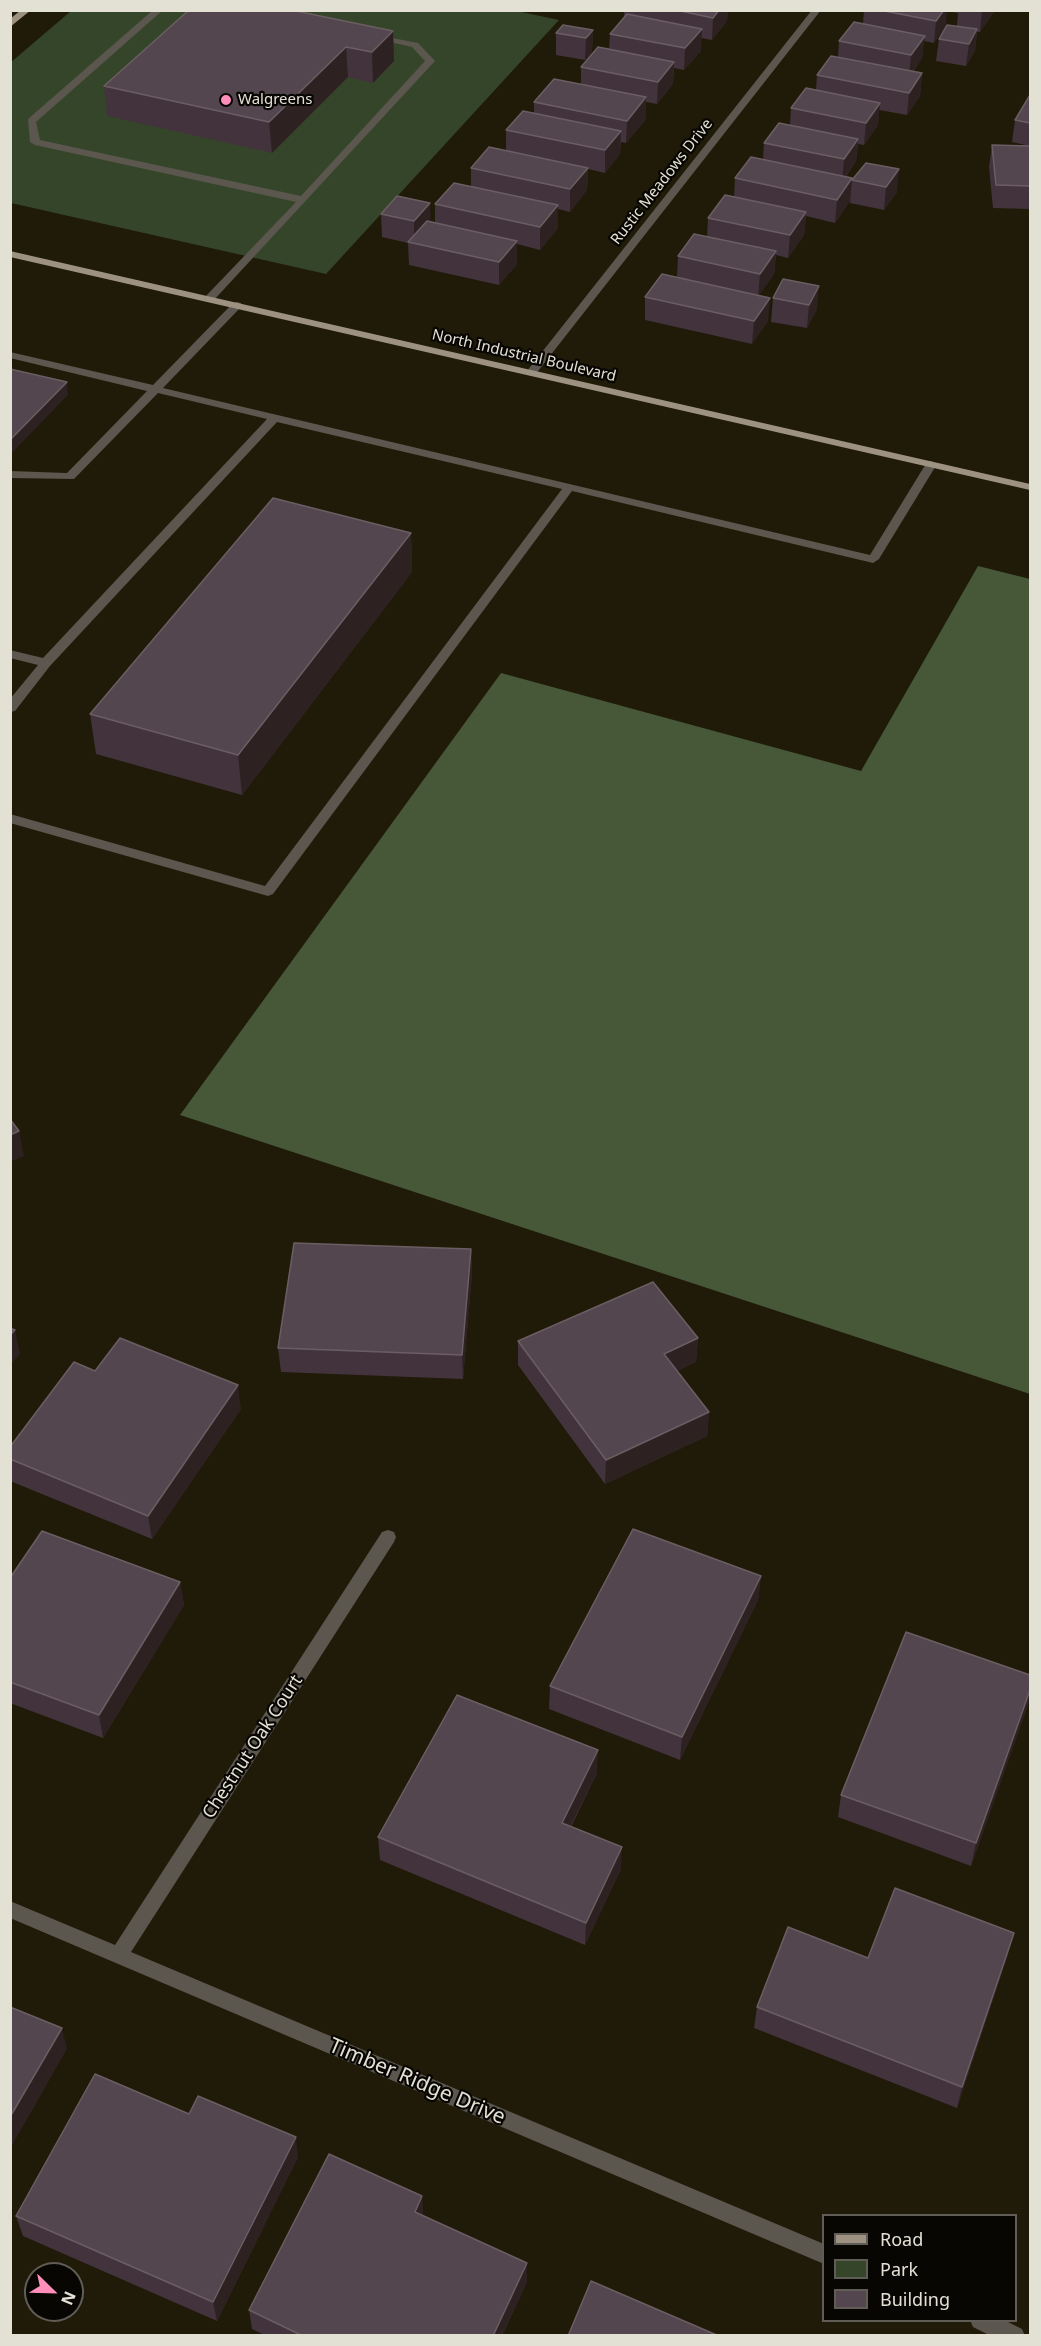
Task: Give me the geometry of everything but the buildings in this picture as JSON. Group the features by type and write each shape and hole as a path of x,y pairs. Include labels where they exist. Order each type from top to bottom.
{"main road":[{"path":"10,24 27,10"},
{"name":"North Industrial Boulevard","path":"10,254 1030,487"}],"street":[{"path":"159,10 31,121 35,142 303,200"},
{"name":"Rustic Meadows Drive","path":"531,373 817,10"},
{"path":"209,299 430,62 416,45 369,35"},
{"path":"10,474 70,477 237,305"},
{"path":"10,355 873,559 930,464"},
{"path":"10,708 46,663 274,418"},
{"path":"10,818 268,891 569,488"},
{"path":"10,654 46,663"},
{"name":"Chestnut Oak Court","path":"118,1956 388,1537"},
{"name":"Timber Ridge Drive","path":"10,1909 822,2253"},
{"path":"984,2322 1015,2336"}],"green space":[{"path":"512,10 559,20 326,274 11,203 10,63 71,11"},
{"path":"978,566 1030,579 1030,1394 180,1115 501,673 861,771"}],"place":[{"name":"Walgreens","path":"226,100"}]}
